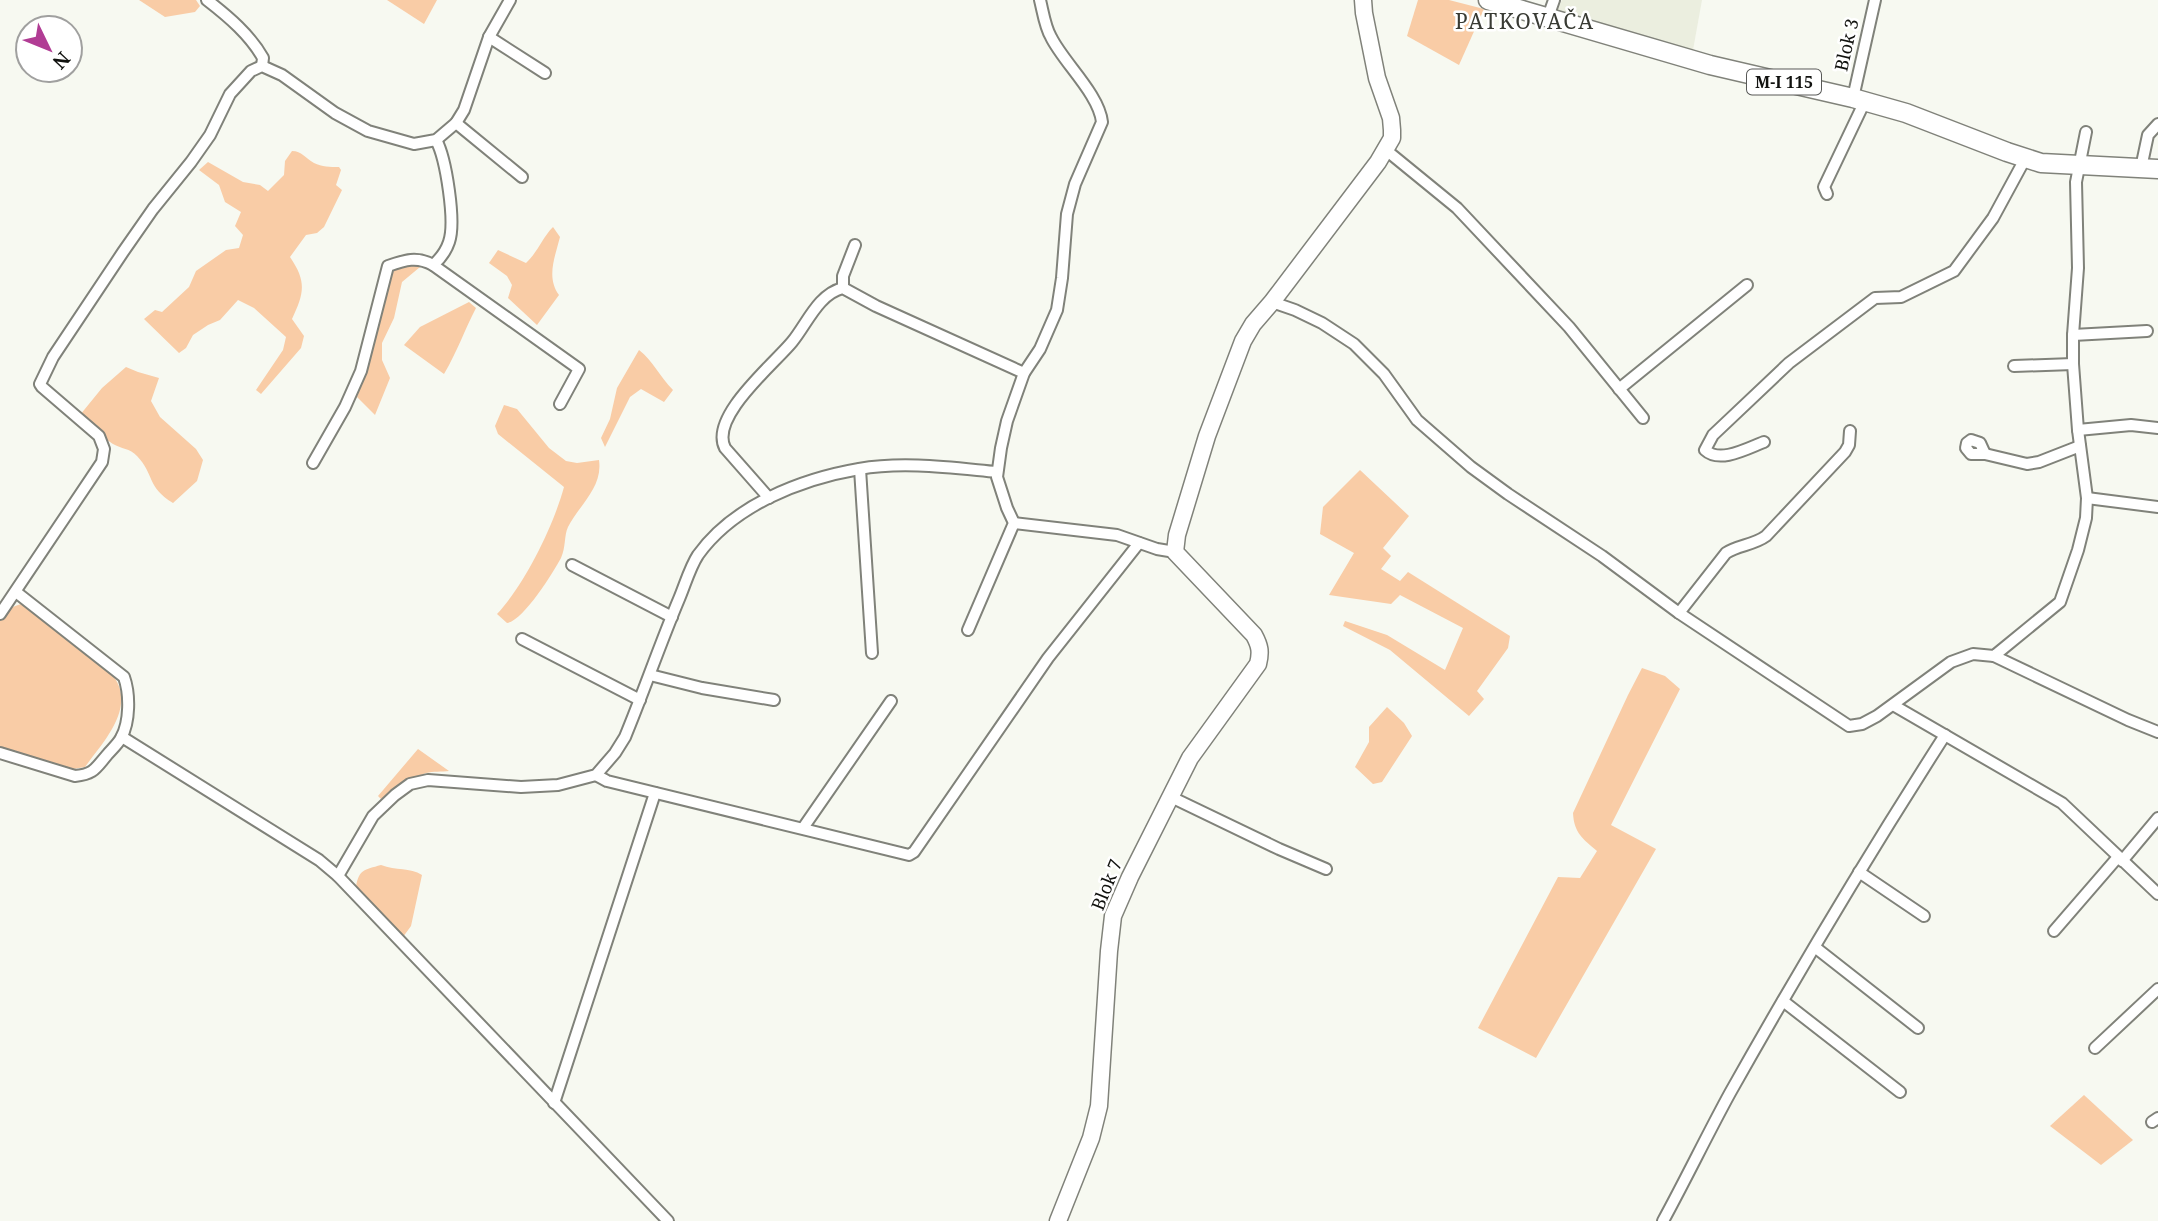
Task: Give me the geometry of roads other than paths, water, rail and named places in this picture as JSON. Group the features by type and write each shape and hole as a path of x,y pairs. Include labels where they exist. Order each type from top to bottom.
{"main road":[{"name":"M-I 115","path":"1496,1 1710,65 1906,113 2040,163 2149,169"}],"street":[{"path":"208,0 255,44 264,58 262,66"},
{"path":"0,614 102,462 104,449 99,436 42,387 42,378 53,357 123,252 210,135 230,94 251,71 262,66 282,75 335,113 368,131 414,144 436,140 456,122 464,110 489,37 510,0"},
{"path":"968,631 1014,523 997,472 1007,421 1024,373 1040,349 1057,310 1066,214 1075,184 1102,122 1089,93 1050,36 1040,0"},
{"path":"1014,523 1116,535 1175,552 1207,436 1243,341 1253,324 1386,150 1392,138 1391,118 1377,78 1363,0"},
{"path":"1548,17 1554,0"},
{"name":"Blok 3","path":"1827,194 1824,187 1859,100 1875,0"},
{"path":"489,37 545,73"},
{"path":"456,122 522,177"},
{"path":"2149,169 2148,135 2158,124"},
{"path":"1994,656 2060,603 2086,518 2087,498 2078,430 2073,335 2078,268 2076,182 2086,132"},
{"path":"433,265 441,258 449,242 452,219 442,150 436,140"},
{"path":"1386,150 1457,208 1569,327 1643,418"},
{"path":"1764,442 1720,456 1710,455 1705,450 1713,435 1789,363 1875,298 1901,297 1954,271 1993,218 2025,159"},
{"path":"843,288 843,276 855,245"},
{"path":"313,463 345,407 361,371 388,266 406,260 423,259 433,265 579,369 560,404"},
{"path":"1619,389 1747,285"},
{"path":"769,498 725,448 722,442 723,431 727,419 752,383 792,343 825,296 833,290 843,288 876,306 1024,373"},
{"path":"1272,302 1322,323 1354,344 1384,374 1417,420 1471,467 1602,556 1679,613 1849,726 1861,724 1893,705 1951,662 1973,654 1994,656 2158,732"},
{"path":"2073,335 2147,331"},
{"path":"2014,366 2073,364"},
{"path":"2078,430 2131,425 2158,428"},
{"path":"1679,613 1726,553 1733,548 1761,540 1775,527 1845,452 1849,445 1850,431"},
{"path":"1985,454 2027,464 2080,446"},
{"path":"338,876 373,816 410,784 428,780 521,787 558,785 596,775 620,745 697,556 745,511 803,484 860,469 911,466 997,472"},
{"path":"860,469 872,653"},
{"path":"2087,498 2158,507"},
{"path":"596,775 607,781 909,855 914,852 1048,659 1139,543"},
{"name":"Blok 7","path":"1058,1221 1091,1138 1099,1106 1113,916 1129,877 1197,748 1258,664 1260,646 1254,635 1175,552"},
{"path":"572,565 672,617"},
{"path":"0,753 75,776 88,775 97,769 122,737 129,704 129,690 124,677 16,592"},
{"path":"522,639 640,700"},
{"path":"650,675 702,688 774,700"},
{"path":"803,828 891,701"},
{"path":"1893,705 2062,803 2158,894"},
{"path":"1663,1221 1729,1095 1859,872 1945,735"},
{"path":"122,737 319,860 338,876 668,1221"},
{"path":"554,1103 655,793"},
{"path":"1171,797 1326,869"},
{"path":"2054,931 2158,818"},
{"path":"1859,872 1924,916"},
{"path":"1816,948 1918,1028"},
{"path":"2095,1048 2158,989"},
{"path":"1783,1002 1900,1092"}],"district":[{"name":"PATKOVAČA","path":"1525,22"}]}
